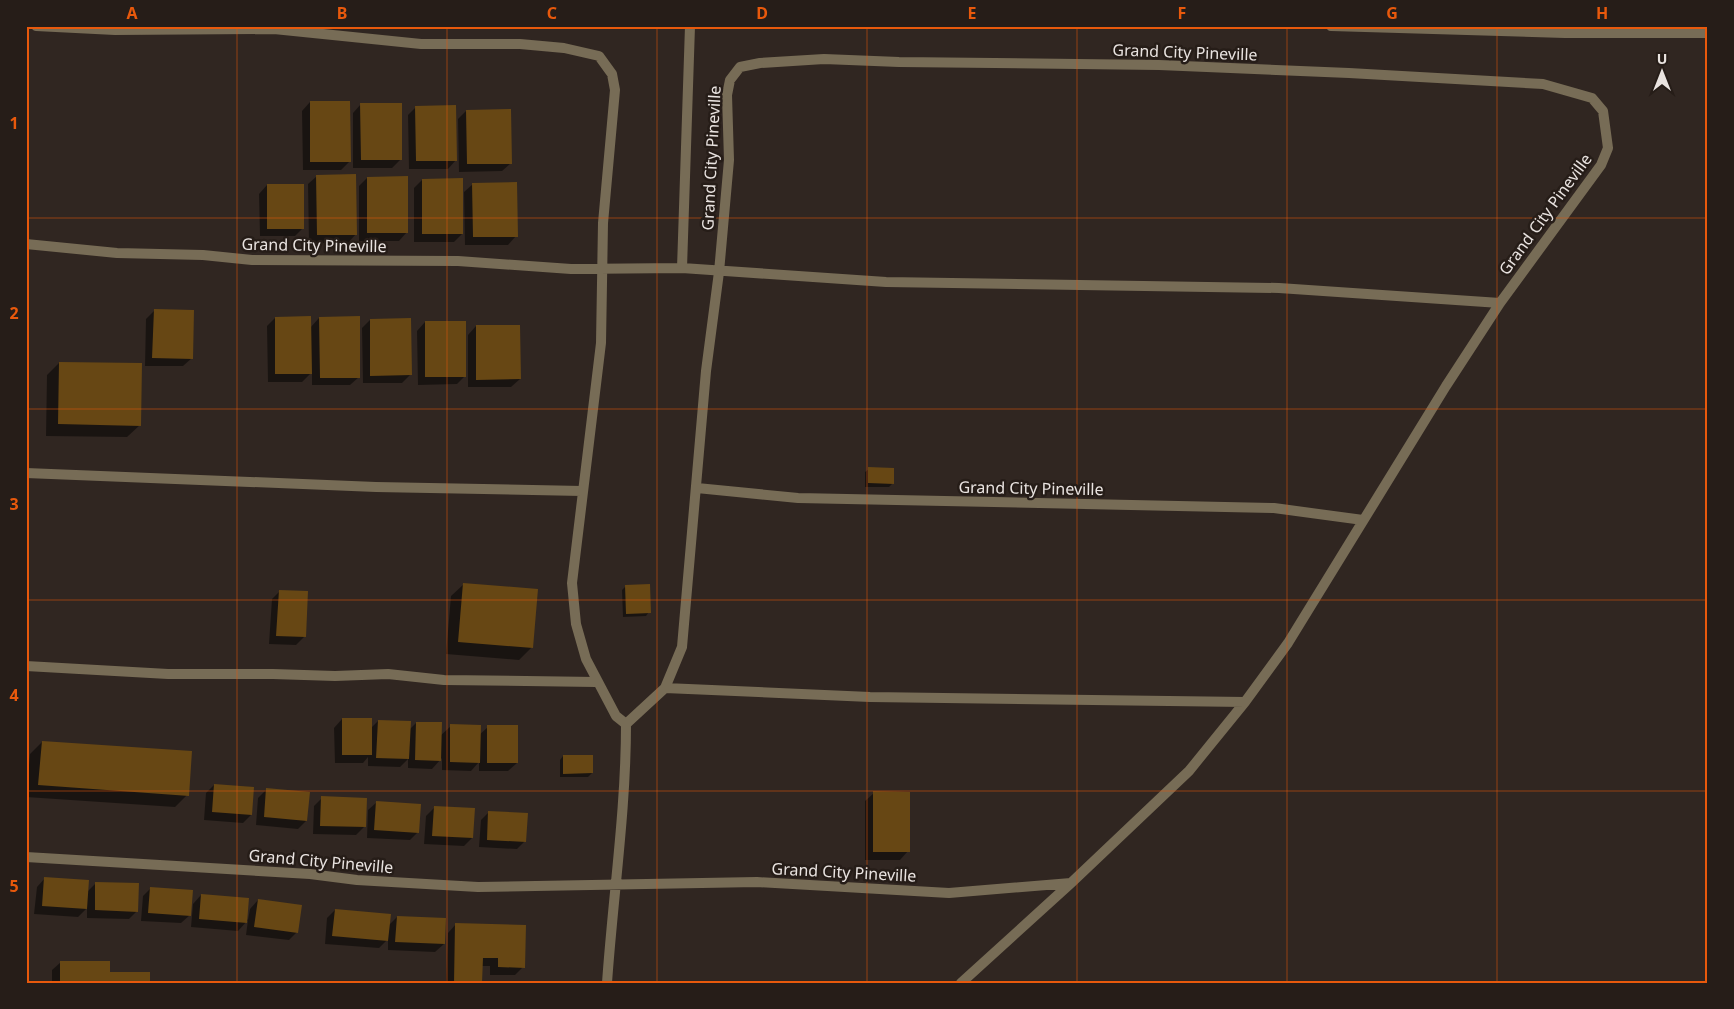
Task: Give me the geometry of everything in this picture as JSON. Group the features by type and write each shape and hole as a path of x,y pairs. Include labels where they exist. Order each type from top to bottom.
{"street":[{"path":"36,26 115,30 274,30 421,44 520,44 564,48 599,56 612,74 615,90 602,268 601,342 572,583 576,624 586,659 596,682 616,716 626,724 623,824 614,883 607,983"},
{"name":"Grand City Pineville","path":"682,268 690,26"},
{"path":"1331,26 1697,30 1708,33"},
{"name":"Grand City Pineville","path":"626,724 665,688 682,647 706,372 719,272 728,160 727,95 730,80 740,67 760,63 824,59 898,62 1159,65 1301,70 1543,84 1592,98 1603,111 1607,130 1608,148 1601,165 1500,303 1288,643 1245,702 1189,771 1071,883 961,983"},
{"name":"Grand City Pineville","path":"26,244 116,253 203,255 252,260 458,261 571,270 682,268 886,282 1278,288 1500,303"},
{"path":"26,473 376,487 582,492"},
{"name":"Grand City Pineville","path":"697,488 798,498 1274,508 1363,520"},
{"path":"26,666 168,674 335,676 388,674 444,680 596,682"},
{"path":"665,688 870,697 1245,702"},
{"name":"Grand City Pineville","path":"26,857 310,874 357,880 478,887 614,883 757,882 949,893 1071,883"}],"building":[{"path":"310,101 350,101 351,162 310,162"},
{"path":"360,103 402,103 402,160 361,160"},
{"path":"456,105 457,161 416,161 415,106"},
{"path":"511,109 512,164 467,164 466,110"},
{"path":"356,174 357,235 317,235 316,175"},
{"path":"408,176 408,233 367,233 367,177"},
{"path":"463,178 463,234 422,234 422,179"},
{"path":"517,182 518,237 473,237 472,183"},
{"path":"267,184 304,184 304,229 267,229"},
{"path":"154,309 194,310 193,359 152,358"},
{"path":"311,316 312,374 275,374 275,317"},
{"path":"360,316 360,378 320,378 319,317"},
{"path":"411,318 412,375 370,376 370,319"},
{"path":"425,321 466,321 466,377 425,377"},
{"path":"476,325 520,325 521,379 476,380"},
{"path":"59,362 142,363 141,426 58,424"},
{"path":"868,467 894,468 894,484 868,483"},
{"path":"463,583 538,589 533,648 458,642"},
{"path":"650,584 651,613 626,614 625,585"},
{"path":"279,590 308,591 306,637 276,636"},
{"path":"342,718 372,718 372,755 342,755"},
{"path":"378,720 411,721 409,759 376,758"},
{"path":"416,722 442,722 441,761 415,760"},
{"path":"450,724 481,725 480,763 450,762"},
{"path":"487,725 518,725 518,763 487,763"},
{"path":"42,741 192,751 189,796 38,785"},
{"path":"563,755 593,755 593,773 563,774"},
{"path":"214,784 254,787 252,815 212,812"},
{"path":"266,788 310,792 307,821 264,817"},
{"path":"873,791 910,792 910,852 873,852"},
{"path":"321,796 367,798 366,827 320,826"},
{"path":"376,801 421,804 419,833 374,830"},
{"path":"434,806 475,808 473,838 432,836"},
{"path":"488,811 528,813 526,842 487,840"},
{"path":"44,877 89,880 87,909 42,906"},
{"path":"95,882 139,883 138,912 95,910"},
{"path":"150,887 193,890 191,916 148,913"},
{"path":"201,894 249,898 247,923 199,919"},
{"path":"258,899 302,905 298,933 254,927"},
{"path":"335,909 391,914 388,941 332,936"},
{"path":"397,916 446,918 445,944 395,942"},
{"path":"455,923 526,925 525,968 498,967 498,958 483,958 482,983 454,983"},
{"path":"60,961 110,961 110,972 150,972 150,983 60,983"}]}
